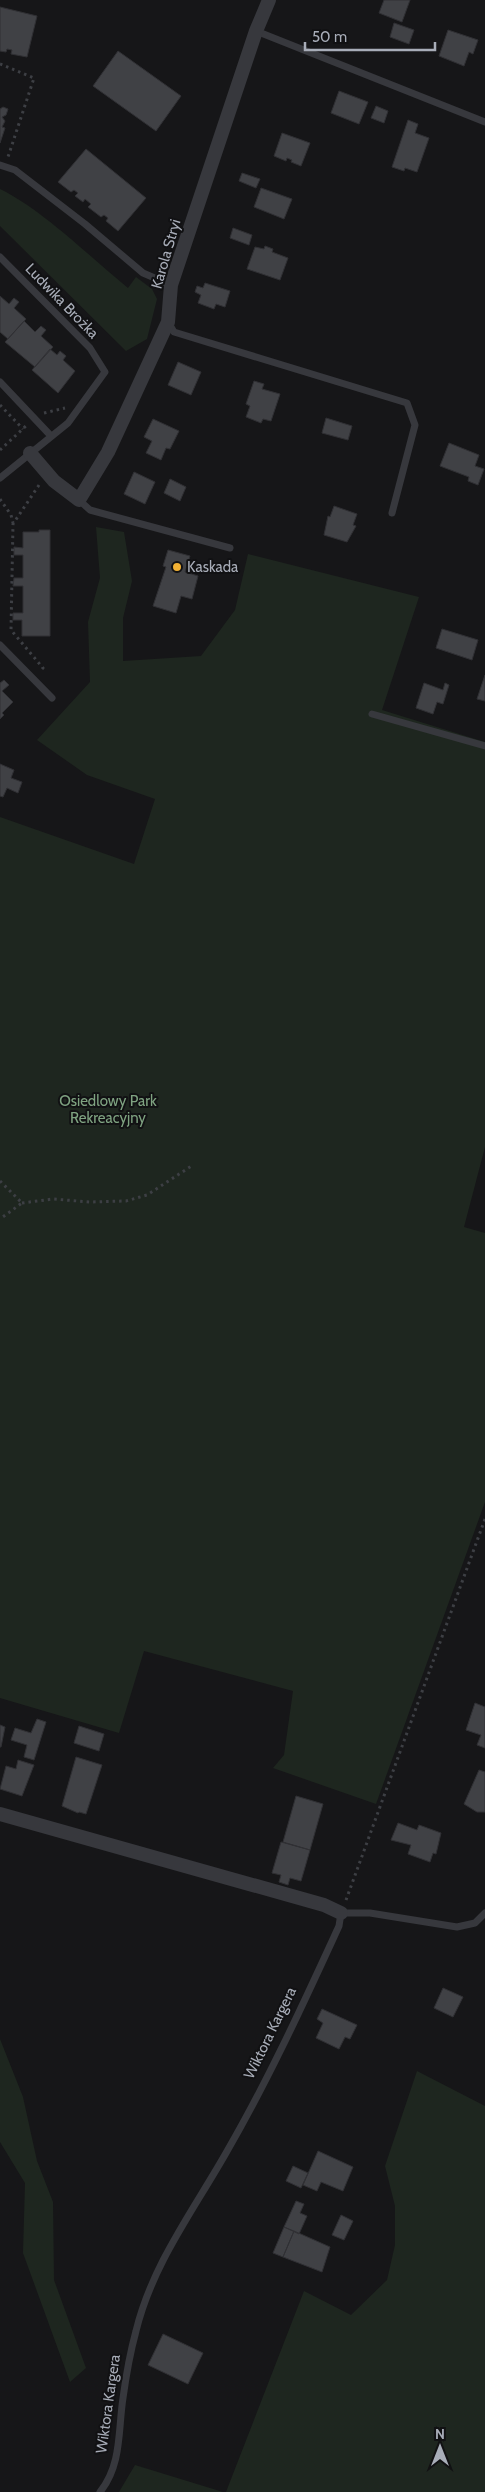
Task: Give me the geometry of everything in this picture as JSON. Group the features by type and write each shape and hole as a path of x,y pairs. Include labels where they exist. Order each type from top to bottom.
{"street":[{"name":"Karola Stryi","path":"79,500 108,452 168,322 172,285 256,31 269,0"},
{"path":"30,453 54,481 79,500"},
{"path":"0,1814 341,1912"}],"lane":[{"path":"256,31 485,122"},
{"path":"0,164 15,170 31,182 143,273 172,285"},
{"name":"Ludwika Brożka","path":"0,257 90,348 105,372 68,423 0,478"},
{"path":"168,322 174,332 406,403 416,425 392,513"},
{"path":"0,382 51,436"},
{"path":"79,500 90,510 230,548"},
{"path":"0,645 52,698"},
{"path":"372,714 485,746"},
{"path":"341,1912 370,1913 457,1927 475,1924 485,1913"},
{"name":"Wiktora Kargera","path":"100,2492 115,2466 123,2397 136,2331 149,2286 180,2227 226,2153 284,2046 339,1926 341,1912"}],"path":[{"path":"0,64 34,78 8,156"},
{"path":"0,405 23,429"},
{"path":"0,450 42,414 70,407"},
{"path":"13,524 47,473"},
{"path":"0,499 11,515 13,524 11,630 13,635 43,668 33,678"},
{"path":"0,507 4,504"},
{"path":"0,1219 22,1204 53,1199 90,1202 126,1201 147,1195 193,1165"},
{"path":"0,1181 22,1204"},
{"path":"341,1912 485,1519"}],"green space":[{"path":"0,189 49,221 128,288 136,277 152,289 157,299 147,339 126,351 0,226"},
{"name":"Osiedlowy Park Rekreacyjny","path":"96,527 124,532 132,581 123,618 123,661 201,656 235,610 248,554 419,597 382,710 485,742 485,1147 464,1227 485,1233 485,1502 376,1804 273,1768 284,1755 293,1691 144,1651 119,1733 0,1698 0,817 134,864 155,799 87,775 37,740 90,682 88,622 100,578"},
{"path":"0,2039 23,2097 37,2161 53,2202 54,2280 86,2368 70,2382 23,2253 25,2183 0,2142"},
{"path":"417,2071 485,2106 485,2492 226,2492 304,2291 351,2315 387,2280 395,2245 395,2206 385,2166"},
{"path":"135,2465 223,2492 119,2492"}],"building":[{"path":"384,0 410,0 402,22 379,13"},
{"path":"0,7 37,16 27,57 11,54 12,50 0,51"},
{"path":"394,23 414,30 409,44 390,37"},
{"path":"448,30 478,40 473,54 469,52 464,66 439,56"},
{"path":"118,51 181,96 156,131 93,86"},
{"path":"339,91 368,102 359,124 331,113"},
{"path":"376,106 388,111 384,123 371,118"},
{"path":"3,107 8,109 6,115 2,117 5,121 2,127 5,128 0,143 0,109"},
{"path":"408,120 418,124 415,133 429,138 417,172 405,168 404,171 392,167"},
{"path":"282,133 310,143 301,166 287,158 286,161 274,156"},
{"path":"86,149 146,198 118,231 106,221 108,218 104,215 101,217 88,207 91,204 85,199 83,202 75,196 78,193 74,190 71,192 58,182"},
{"path":"242,173 260,179 256,188 239,181"},
{"path":"261,188 292,199 284,219 254,207"},
{"path":"233,228 252,235 249,245 230,238"},
{"path":"265,246 273,249 272,252 288,258 280,280 247,269 255,247 264,249"},
{"path":"205,283 230,291 225,307 216,304 214,309 198,303 201,295 195,292 197,286 203,288"},
{"path":"0,296 9,304 14,298 19,302 14,308 26,319 8,339 0,332"},
{"path":"24,321 35,332 41,326 46,330 41,336 53,347 35,367 5,342"},
{"path":"50,349 57,355 60,351 66,356 63,360 75,371 58,393 32,370"},
{"path":"178,362 201,372 191,395 168,385"},
{"path":"254,381 264,384 262,389 280,394 271,421 263,419 261,423 246,417 250,406 246,404"},
{"path":"326,418 352,426 348,440 322,433"},
{"path":"153,419 179,431 170,449 166,448 161,460 146,453 152,441 144,437"},
{"path":"449,443 479,455 475,466 484,469 478,485 468,481 469,477 440,466"},
{"path":"134,472 155,482 145,504 124,494"},
{"path":"170,479 186,487 180,501 164,493"},
{"path":"334,506 357,514 353,525 356,526 347,542 324,535 328,516 330,517"},
{"path":"39,530 50,530 50,636 22,636 22,620 13,620 13,613 23,613 23,586 13,586 14,578 23,578 23,555 14,555 14,547 23,548 23,532 39,532"},
{"path":"168,550 190,556 185,572 198,576 192,599 181,596 176,613 153,606 166,567 163,566"},
{"path":"442,629 478,640 472,660 436,648"},
{"path":"485,675 485,701 477,699"},
{"path":"4,680 9,685 2,691 13,702 2,713 4,715 0,719 0,683"},
{"path":"424,683 443,690 445,683 449,685 443,704 437,702 433,714 416,708"},
{"path":"0,764 14,770 11,778 22,782 18,793 7,788 3,797 0,796"},
{"path":"475,1703 485,1707 485,1748 477,1745 481,1735 466,1730"},
{"path":"37,1719 46,1722 34,1760 24,1757 27,1745 11,1740 15,1728 31,1733"},
{"path":"0,1725 5,1727 1,1747 0,1747"},
{"path":"79,1726 104,1734 99,1751 74,1743"},
{"path":"76,1757 102,1765 86,1814 78,1813 62,1806"},
{"path":"18,1760 34,1765 22,1796 0,1789 6,1766 16,1769"},
{"path":"479,1770 485,1772 485,1812 477,1812 464,1804"},
{"path":"296,1796 323,1804 310,1850 283,1842"},
{"path":"398,1823 417,1830 419,1825 441,1833 436,1854 433,1853 430,1862 408,1854 411,1845 391,1840"},
{"path":"281,1842 310,1850 301,1881 290,1878 288,1885 279,1882 281,1875 272,1873"},
{"path":"443,1988 463,1997 453,2017 434,2008"},
{"path":"322,2009 357,2025 350,2039 345,2037 339,2049 316,2038 323,2023 317,2019"},
{"path":"318,2151 353,2167 343,2191 321,2182 317,2191 303,2185"},
{"path":"293,2166 308,2173 301,2188 286,2181"},
{"path":"296,2201 304,2204 300,2213 307,2216 299,2234 284,2227"},
{"path":"341,2215 353,2221 344,2240 332,2235"},
{"path":"284,2227 294,2231 283,2257 273,2253"},
{"path":"294,2231 330,2247 322,2272 283,2257"},
{"path":"163,2334 203,2353 188,2384 148,2365"}],"place":[{"name":"Kaskada","path":"177,567"}]}
